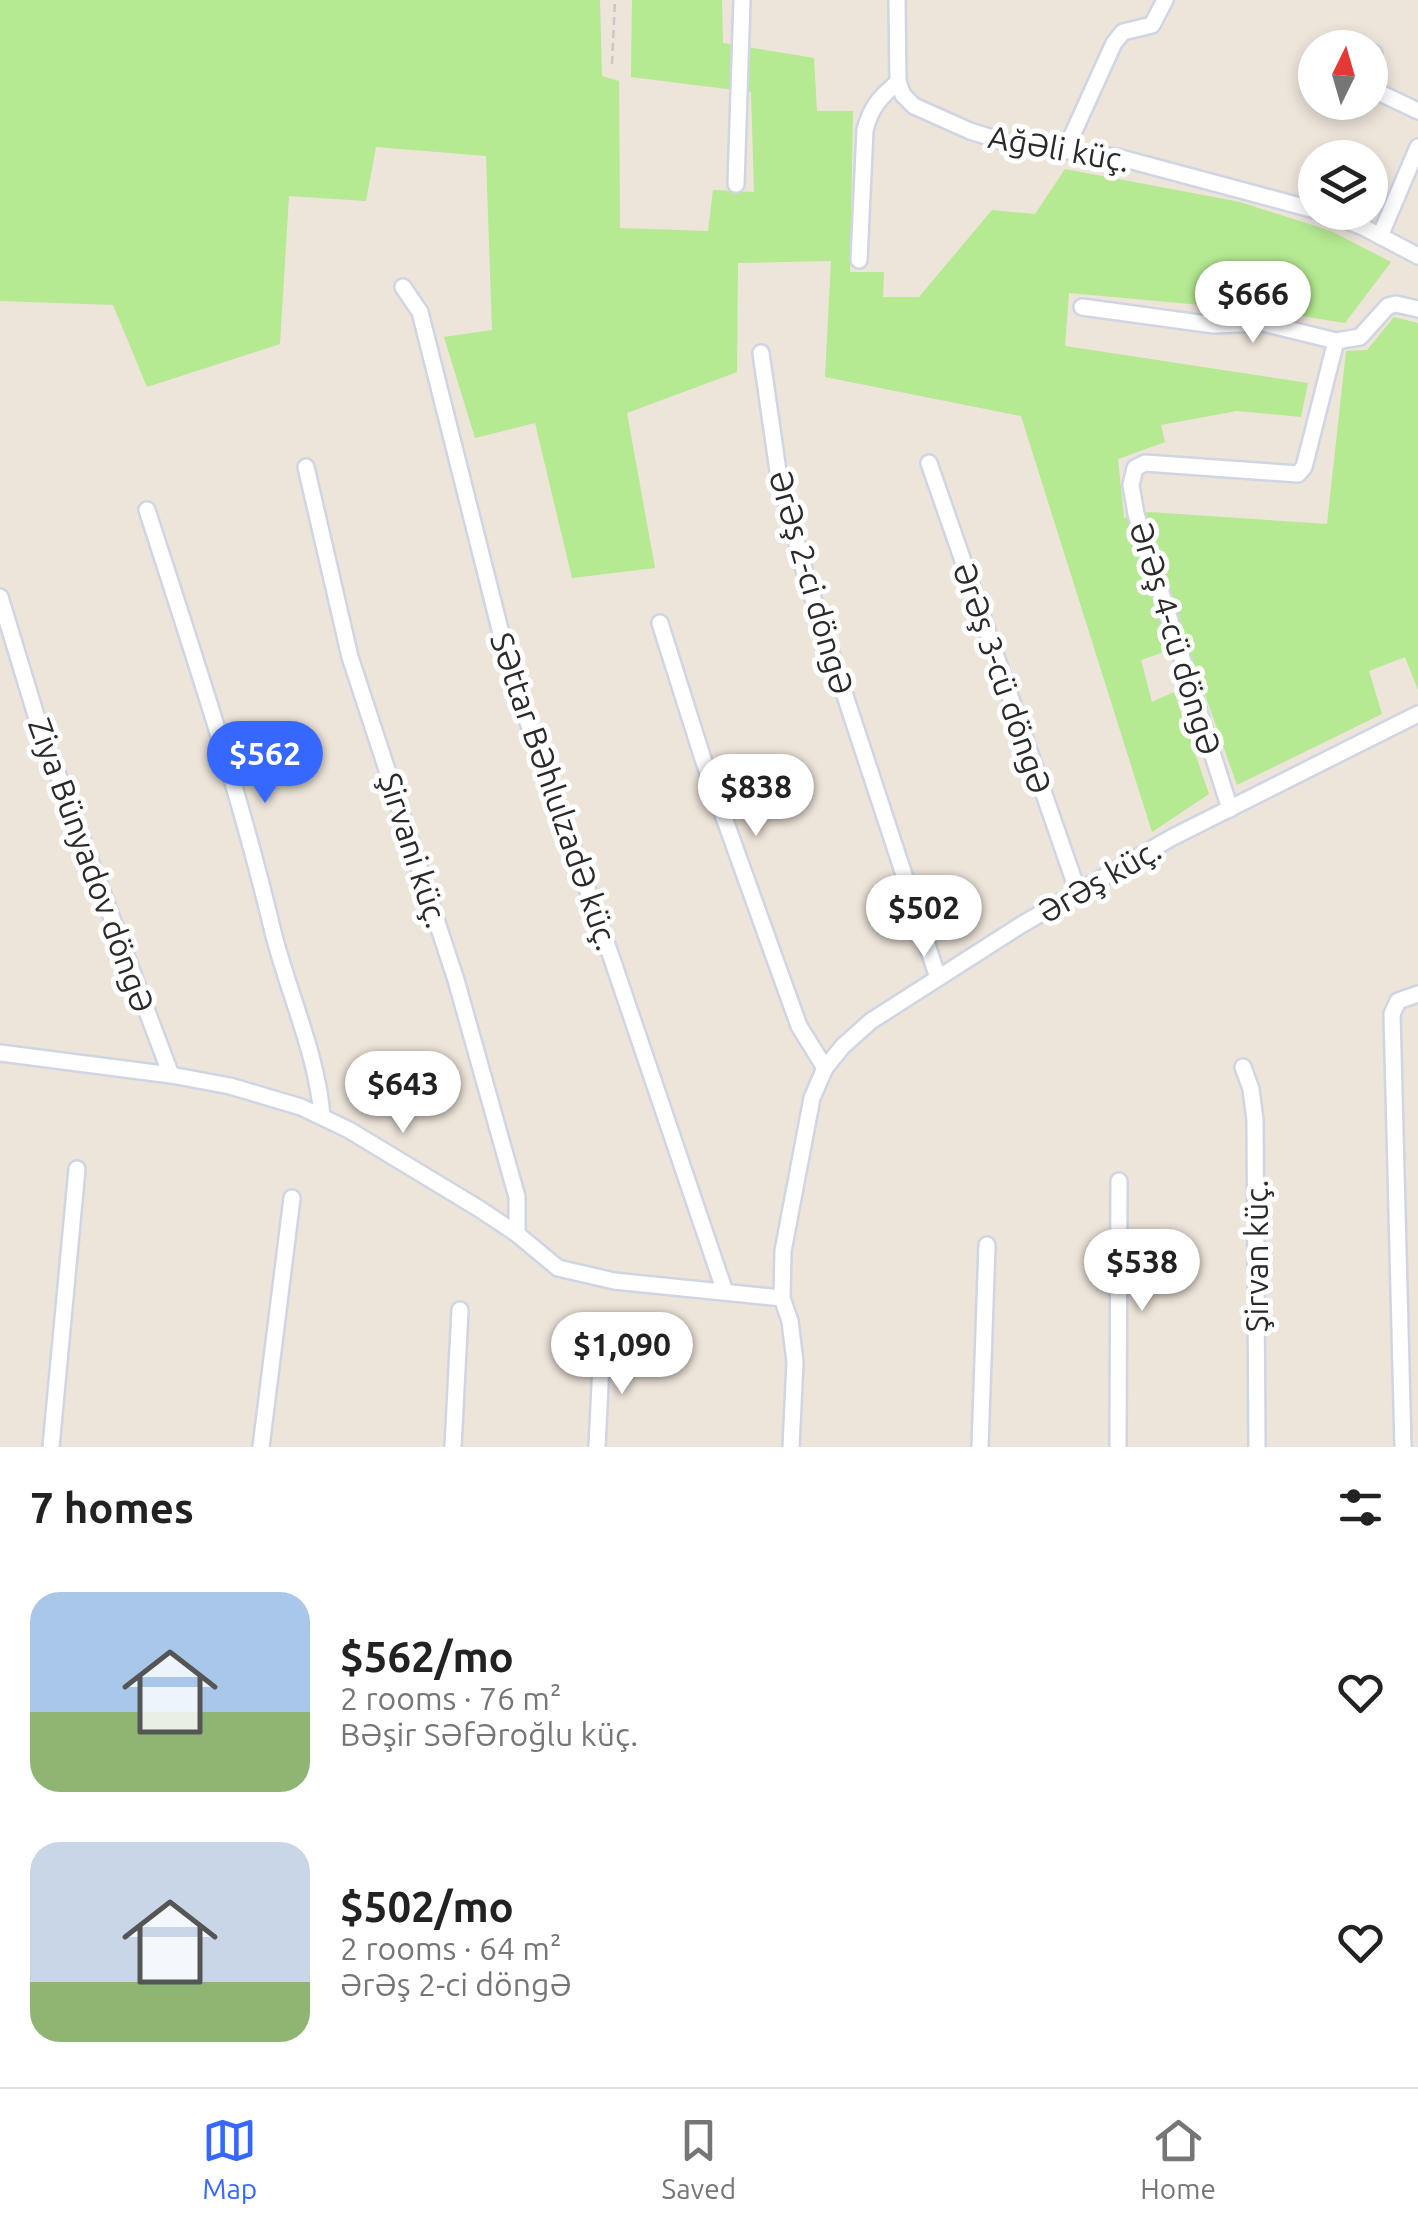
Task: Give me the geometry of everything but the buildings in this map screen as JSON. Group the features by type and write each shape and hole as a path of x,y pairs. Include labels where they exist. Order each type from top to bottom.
{"street":[{"path":"736,184 742,0"},
{"path":"859,260 865,130 870,110 898,82 897,0"},
{"path":"1065,152 1114,42 1122,32 1152,25 1165,0"},
{"name":"Ağəli küç.","path":"898,82 914,106 1006,142 1147,164 1298,205"},
{"path":"1388,97 1418,111"},
{"path":"1380,236 1418,147"},
{"path":"1366,230 1418,256"},
{"name":"Səttar Bəhlulzadə küç.","path":"403,287 420,312 512,677 724,1292"},
{"path":"1082,307 1214,326 1263,323 1336,341 1360,337 1388,306 1418,309"},
{"name":"Ərəş 4-cü döngə","path":"1230,809 1130,485 1136,468 1145,463 1298,474 1304,466 1336,341"},
{"name":"Ərəş 2-ci döngə","path":"761,353 778,470 805,574 938,978"},
{"name":"Ərəş 3-cü döngə","path":"928,463 1078,892"},
{"name":"Şirvani küç.","path":"306,467 350,657 456,980 517,1197 517,1234"},
{"path":"147,510 256,852 322,1116"},
{"name":"Ziya Bünyadov döngə","path":"0,597 38,722 171,1075"},
{"path":"660,623 703,759 799,1026 826,1068"},
{"name":"Ərəş küç.","path":"791,1447 795,1362 790,1321 782,1298 783,1251 812,1098 826,1068 843,1046 871,1022 938,978 1171,838 1418,714"},
{"path":"1403,1447 1392,1014 1398,1001 1418,994"},
{"path":"0,1053 230,1086 322,1116 517,1234 558,1268 576,1274 782,1298"},
{"name":"Şirvan küç.","path":"1242,1068 1251,1089 1255,1120 1257,1447"},
{"path":"51,1447 77,1170"},
{"path":"1118,1447 1119,1181"},
{"path":"261,1447 292,1198"},
{"path":"980,1447 987,1245"},
{"path":"453,1447 460,1310"},
{"path":"597,1447 602,1344"}],"path":[{"path":"612,64 615,0"}],"green space":[{"path":"0,0 600,0 602,76 619,81 620,228 708,231 713,190 754,192 751,92 631,77 632,0 722,0 723,43 814,58 817,111 853,111 850,272 884,272 883,297 919,297 992,210 1035,214 1065,169 1240,202 1298,220 1298,230 1331,231 1391,262 1345,323 1277,312 1069,293 1065,346 1308,383 1301,417 1237,411 1161,425 1165,442 1118,459 1124,518 1149,512 1327,524 1346,351 1367,350 1394,317 1418,323 1418,690 1405,657 1369,671 1382,714 1237,785 1187,644 1141,660 1152,702 1174,692 1209,794 1152,832 1021,416 825,377 831,261 738,263 737,372 627,413 655,568 572,578 535,423 475,438 444,337 492,330 486,156 376,147 366,201 289,196 280,344 147,387 113,305 0,301"}]}
